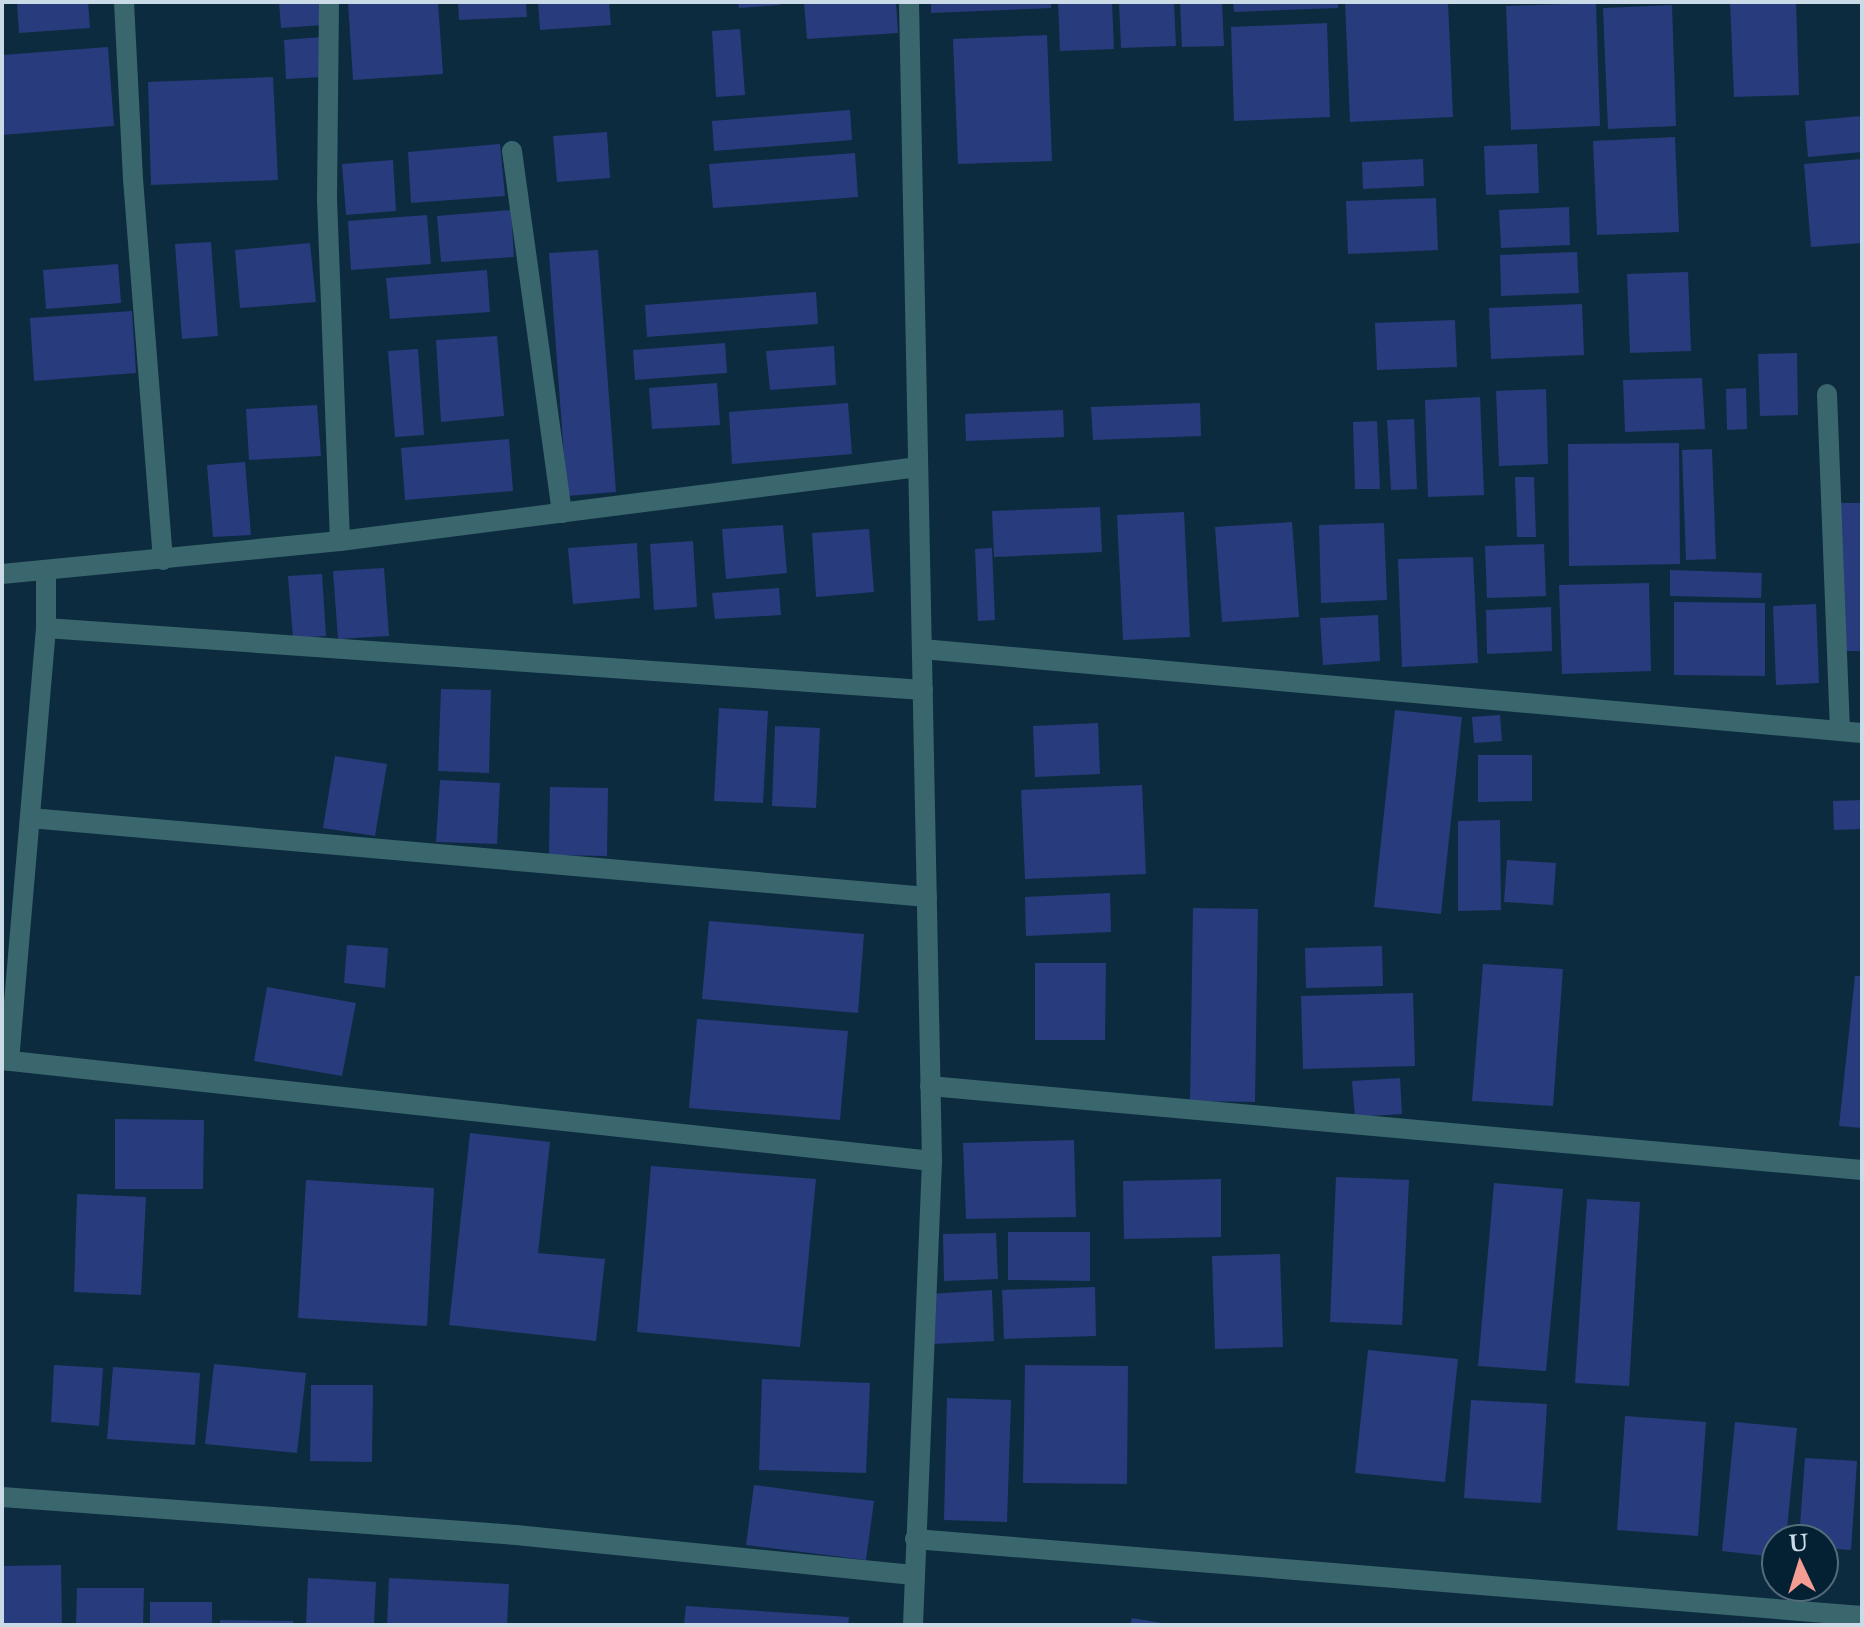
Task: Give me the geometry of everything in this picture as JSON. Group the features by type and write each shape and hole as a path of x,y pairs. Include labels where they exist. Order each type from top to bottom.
{"street":[{"path":"124,2 133,179 163,560"},
{"path":"329,2 327,199 340,541"},
{"path":"909,2 932,1161 913,1625"},
{"path":"512,151 562,513"},
{"path":"1827,394 1840,731"},
{"path":"2,574 340,541 918,467"},
{"path":"46,571 46,628 5,1060 932,1161"},
{"path":"46,628 923,690"},
{"path":"922,649 1862,733"},
{"path":"30,818 927,897"},
{"path":"930,1086 1862,1170"},
{"path":"2,1497 516,1535 913,1575"},
{"path":"915,1539 1862,1616"}],"building":[{"path":"17,2 88,2 90,28 19,33"},
{"path":"279,2 322,2 323,25 281,28"},
{"path":"348,2 438,2 443,74 353,80"},
{"path":"458,2 526,2 527,17 459,20"},
{"path":"538,2 609,2 611,25 540,30"},
{"path":"738,2 780,2 780,5 739,8"},
{"path":"804,2 896,2 898,33 807,39"},
{"path":"931,2 1051,2 1051,8 931,13"},
{"path":"1058,2 1112,2 1114,49 1060,51"},
{"path":"1119,2 1174,2 1176,46 1121,48"},
{"path":"1180,2 1222,2 1224,46 1182,47"},
{"path":"1233,2 1338,2 1338,8 1234,12"},
{"path":"1345,2 1448,2 1453,117 1350,122"},
{"path":"1730,2 1796,2 1799,95 1734,97"},
{"path":"1596,3 1600,126 1511,130 1506,6"},
{"path":"1672,5 1676,126 1608,129 1603,8"},
{"path":"1327,23 1330,117 1234,121 1231,27"},
{"path":"740,29 745,95 716,97 712,31"},
{"path":"1047,35 1052,161 958,164 953,39"},
{"path":"321,37 324,77 286,79 284,40"},
{"path":"108,47 114,126 2,135 2,55"},
{"path":"273,77 278,180 151,185 148,82"},
{"path":"850,110 852,140 714,151 712,121"},
{"path":"1862,116 1862,152 1808,157 1805,121"},
{"path":"607,132 610,178 557,182 553,136"},
{"path":"1675,137 1679,232 1597,235 1593,141"},
{"path":"500,144 505,196 411,203 408,152"},
{"path":"1537,144 1539,193 1486,195 1484,146"},
{"path":"855,153 858,197 713,208 709,164"},
{"path":"1423,159 1424,186 1363,189 1362,162"},
{"path":"1862,159 1862,243 1811,247 1804,164"},
{"path":"393,160 396,211 346,215 342,164"},
{"path":"1436,198 1438,250 1348,254 1346,201"},
{"path":"1569,207 1570,245 1501,248 1499,210"},
{"path":"511,210 514,257 441,262 437,216"},
{"path":"427,215 431,264 351,270 348,221"},
{"path":"211,242 218,336 182,339 175,244"},
{"path":"310,243 316,302 240,308 235,250"},
{"path":"598,250 616,492 567,496 549,253"},
{"path":"1577,252 1579,293 1501,296 1500,255"},
{"path":"118,264 121,303 46,309 43,270"},
{"path":"487,270 490,312 390,319 386,278"},
{"path":"1688,272 1691,351 1630,353 1627,274"},
{"path":"816,292 818,324 647,337 645,305"},
{"path":"1582,304 1584,355 1491,359 1489,308"},
{"path":"132,311 136,373 34,381 30,318"},
{"path":"1455,320 1457,367 1377,370 1375,323"},
{"path":"497,336 504,416 441,422 436,340"},
{"path":"725,343 727,373 635,380 633,350"},
{"path":"834,346 836,385 770,390 766,351"},
{"path":"418,349 424,435 395,437 388,351"},
{"path":"1797,353 1798,415 1760,416 1758,354"},
{"path":"1702,378 1705,429 1625,432 1623,380"},
{"path":"717,383 720,425 652,429 649,388"},
{"path":"1746,388 1747,429 1727,430 1726,389"},
{"path":"1546,389 1548,464 1499,466 1496,391"},
{"path":"1480,397 1484,495 1428,497 1425,400"},
{"path":"848,403 852,454 732,464 729,412"},
{"path":"1200,403 1201,436 1093,440 1091,407"},
{"path":"317,405 321,456 249,460 246,409"},
{"path":"1063,410 1064,437 966,441 965,414"},
{"path":"1414,419 1417,489 1391,490 1387,420"},
{"path":"1377,421 1380,489 1355,489 1353,422"},
{"path":"509,439 513,491 405,500 401,448"},
{"path":"1679,443 1680,564 1569,566 1568,444"},
{"path":"1712,449 1716,559 1686,560 1682,450"},
{"path":"245,462 251,535 213,537 207,465"},
{"path":"1515,477 1534,477 1536,537 1517,537"},
{"path":"1838,503 1862,503 1862,651 1842,651"},
{"path":"1100,507 1102,552 994,557 992,511"},
{"path":"1184,512 1190,637 1123,640 1117,515"},
{"path":"1292,522 1299,617 1222,622 1215,527"},
{"path":"1384,523 1387,600 1321,603 1319,525"},
{"path":"783,525 787,573 726,579 722,529"},
{"path":"869,529 874,592 816,597 812,533"},
{"path":"693,541 697,607 654,610 650,544"},
{"path":"637,543 640,598 573,604 568,548"},
{"path":"1544,544 1546,596 1487,598 1485,546"},
{"path":"992,548 995,620 978,621 975,549"},
{"path":"1473,557 1478,663 1402,667 1398,559"},
{"path":"384,568 389,636 338,639 333,571"},
{"path":"1670,570 1762,573 1761,598 1670,596"},
{"path":"322,574 326,636 293,638 288,576"},
{"path":"1649,583 1651,671 1562,674 1559,585"},
{"path":"779,588 781,615 715,619 712,593"},
{"path":"1674,602 1765,603 1765,676 1674,675"},
{"path":"1816,604 1819,683 1776,685 1773,606"},
{"path":"1551,607 1552,651 1487,654 1486,610"},
{"path":"1378,615 1380,661 1323,665 1320,618"},
{"path":"441,689 491,690 489,773 438,771"},
{"path":"719,708 768,711 763,803 714,801"},
{"path":"1395,710 1462,717 1441,914 1374,907"},
{"path":"1500,715 1502,741 1474,743 1472,717"},
{"path":"1098,723 1100,774 1035,777 1033,726"},
{"path":"775,726 820,728 816,808 772,806"},
{"path":"1478,755 1532,755 1532,801 1478,802"},
{"path":"335,756 387,764 375,836 323,828"},
{"path":"440,780 500,783 497,844 436,842"},
{"path":"1142,785 1146,874 1025,879 1021,790"},
{"path":"550,787 608,788 607,856 549,855"},
{"path":"1862,800 1862,829 1834,830 1833,801"},
{"path":"1500,820 1501,910 1458,911 1458,821"},
{"path":"1507,860 1556,863 1553,905 1504,902"},
{"path":"1110,893 1111,932 1026,936 1025,897"},
{"path":"1193,908 1258,909 1255,1102 1190,1101"},
{"path":"709,921 864,934 858,1013 702,999"},
{"path":"347,945 388,948 385,988 344,983"},
{"path":"1382,946 1383,986 1306,988 1305,948"},
{"path":"1035,963 1106,963 1105,1040 1035,1040"},
{"path":"1483,964 1563,969 1553,1106 1472,1101"},
{"path":"1855,976 1862,976 1862,1128 1839,1126"},
{"path":"267,987 356,1003 342,1076 254,1061"},
{"path":"1413,993 1415,1066 1303,1069 1301,996"},
{"path":"697,1019 848,1031 840,1120 689,1108"},
{"path":"1400,1078 1402,1114 1355,1117 1352,1081"},
{"path":"115,1119 204,1120 203,1189 115,1189"},
{"path":"470,1133 550,1142 538,1253 605,1259 596,1341 449,1325"},
{"path":"1074,1140 1076,1217 966,1219 963,1143"},
{"path":"651,1166 816,1179 800,1347 637,1332"},
{"path":"1336,1177 1409,1180 1402,1325 1330,1322"},
{"path":"1221,1179 1221,1237 1124,1239 1123,1181"},
{"path":"306,1180 434,1188 427,1326 298,1318"},
{"path":"1494,1183 1563,1189 1546,1371 1478,1366"},
{"path":"77,1194 146,1197 141,1295 74,1292"},
{"path":"1587,1199 1640,1202 1629,1386 1575,1383"},
{"path":"1008,1232 1090,1232 1090,1281 1008,1280"},
{"path":"996,1233 998,1279 944,1281 943,1234"},
{"path":"1280,1254 1283,1347 1215,1349 1212,1256"},
{"path":"1095,1287 1096,1336 1004,1339 1002,1290"},
{"path":"992,1290 994,1341 933,1344 930,1294"},
{"path":"1368,1350 1458,1359 1445,1482 1355,1473"},
{"path":"214,1364 306,1373 297,1453 205,1444"},
{"path":"54,1365 103,1368 99,1426 51,1422"},
{"path":"1025,1365 1128,1366 1127,1484 1023,1483"},
{"path":"113,1367 200,1373 195,1445 107,1439"},
{"path":"762,1379 870,1383 866,1473 759,1470"},
{"path":"311,1385 373,1385 372,1462 310,1461"},
{"path":"947,1398 1011,1400 1007,1522 944,1520"},
{"path":"1471,1400 1547,1404 1541,1503 1464,1498"},
{"path":"1625,1416 1706,1422 1698,1536 1617,1530"},
{"path":"1735,1422 1797,1428 1788,1523 1760,1523 1760,1555 1722,1551"},
{"path":"1805,1458 1857,1461 1851,1550 1840,1549 1840,1523 1800,1523"},
{"path":"754,1485 874,1501 866,1560 746,1545"},
{"path":"61,1565 62,1625 3,1625 2,1566"},
{"path":"308,1578 376,1582 374,1625 306,1625"},
{"path":"389,1578 509,1584 507,1625 387,1625"},
{"path":"77,1588 144,1588 143,1625 76,1625"},
{"path":"150,1602 212,1602 212,1625 150,1625"},
{"path":"686,1606 849,1617 848,1625 684,1625"},
{"path":"1132,1618 1162,1623 1162,1625 1130,1625"},
{"path":"220,1620 293,1621 293,1625 220,1625"}]}
